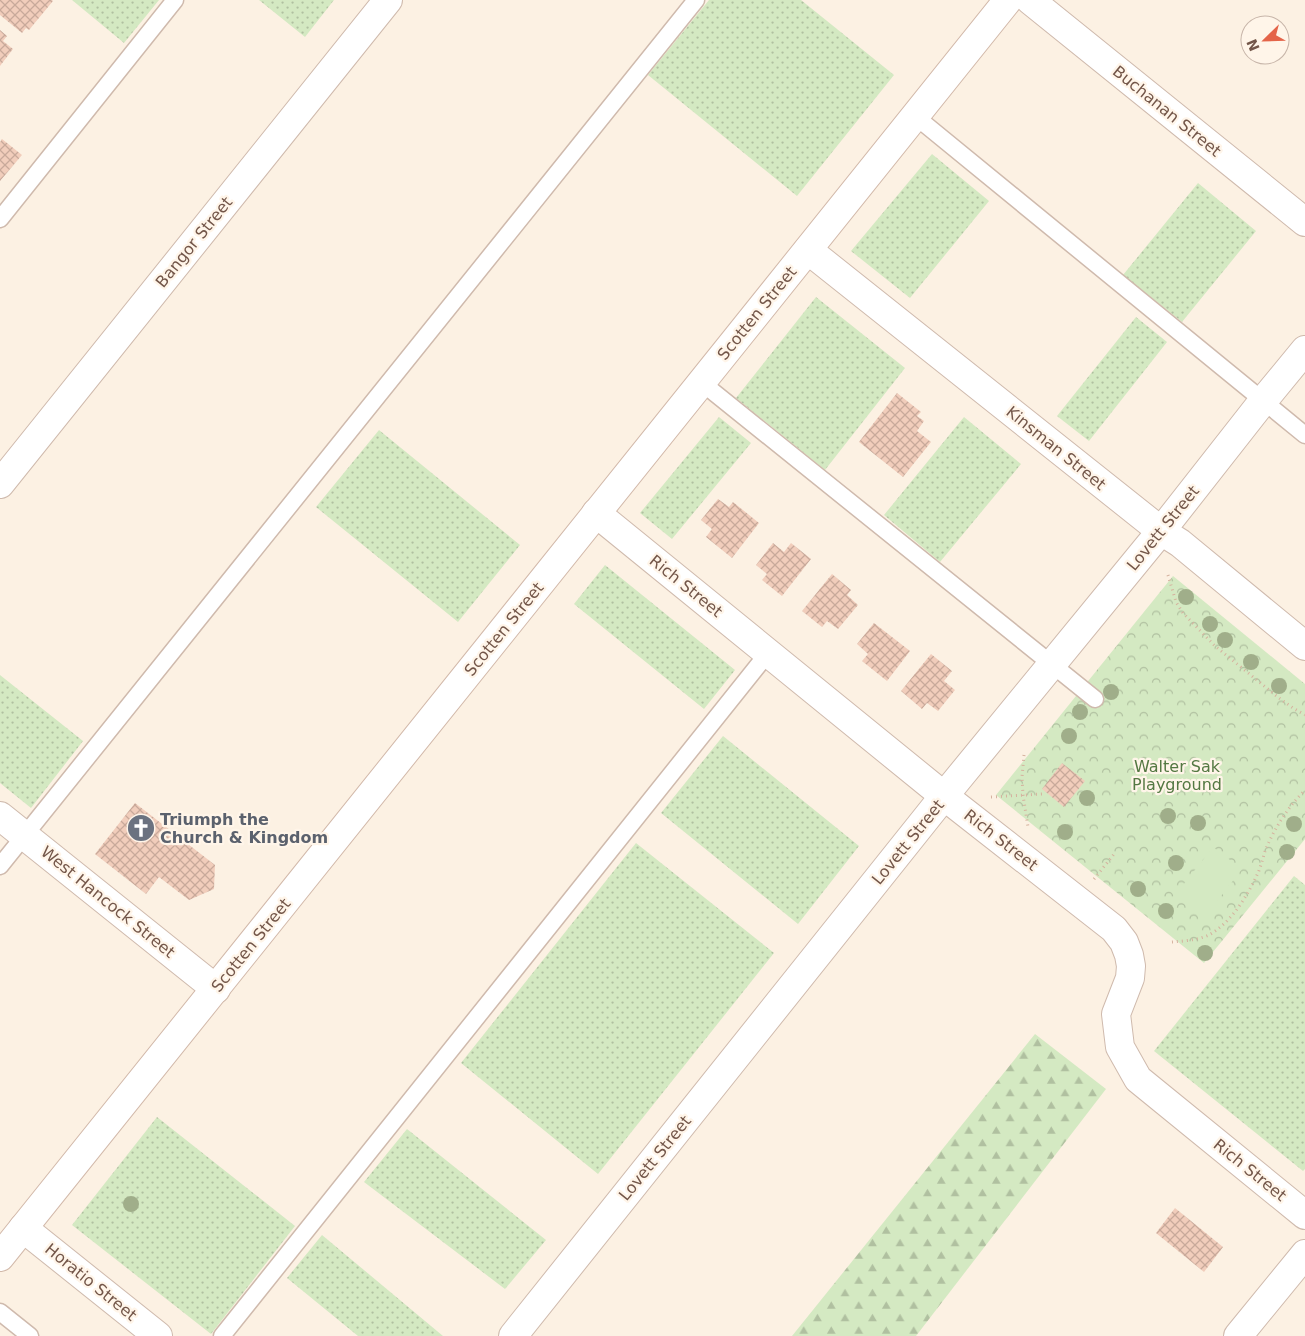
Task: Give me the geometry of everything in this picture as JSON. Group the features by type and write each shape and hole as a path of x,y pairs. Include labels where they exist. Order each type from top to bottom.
{"street":[{"name":"Bangor Street","path":"0,484 388,0"},
{"name":"Buchanan Street","path":"1030,0 1305,222"},
{"name":"Scotten Street","path":"0,1258 915,116 998,4"},
{"name":"Kinsman Street","path":"808,250 1161,531 1180,543 1305,646"},
{"name":"Lovett Street","path":"513,1336 944,796 1052,666 1305,350"},
{"name":"Rich Street","path":"596,513 944,796 1114,929 1124,942 1131,966 1130,978 1116,1014 1120,1046 1138,1079 1305,1215"},
{"name":"West Hancock Street","path":"0,816 216,989"},
{"name":"Horatio Street","path":"24,1228 158,1336"},
{"path":"1238,1336 1305,1254"}],"lane":[{"path":"0,219 175,0"},
{"path":"0,866 696,0"},
{"path":"915,116 1305,435"},
{"path":"702,382 1095,699"},
{"path":"222,1336 768,652"},
{"path":"0,1312 27,1335"}],"path":[{"path":"1168,575 1176,602 1183,613 1215,646 1279,698 1305,715"},
{"path":"1024,755 1022,795 1028,828"},
{"path":"1172,942 1208,936 1230,918 1258,872 1276,830 1288,810 1305,790"},
{"path":"990,797 1042,794"},
{"path":"1094,880 1115,853"}],"green space":[{"path":"72,0 159,0 124,43"},
{"path":"259,0 334,0 305,37"},
{"path":"709,0 801,0 894,75 797,196 648,75"},
{"path":"932,154 989,201 910,298 851,251"},
{"path":"1198,183 1256,231 1182,322 1123,275"},
{"path":"816,297 905,368 825,470 736,398"},
{"path":"1136,317 1167,342 1089,441 1057,416"},
{"path":"719,417 751,443 672,539 640,513"},
{"path":"964,417 1021,464 940,562 884,515"},
{"path":"379,430 520,545 458,622 316,507"},
{"path":"605,565 735,670 704,709 574,604"},
{"name":"Walter Sak Playground","path":"1173,576 1305,684 1305,839 1204,963 996,795"},
{"path":"0,675 83,741 31,808 0,783"},
{"path":"723,736 859,846 798,924 661,813"},
{"path":"636,843 774,953 598,1174 461,1063"},
{"path":"1213,847 1242,869 1204,918 1175,895"},
{"path":"1294,876 1305,885 1305,1169 1303,1171 1154,1051"},
{"path":"1035,1034 1106,1089 916,1336 792,1336"},
{"path":"157,1117 295,1226 211,1334 72,1225"},
{"path":"407,1129 546,1240 505,1289 364,1182"},
{"path":"322,1235 443,1336 358,1336 287,1278"}],"building":[{"path":"0,0 53,1 29,30 26,28 22,33 0,15"},
{"path":"0,30 7,36 3,41 13,49 0,66"},
{"path":"2,139 22,155 0,181 0,142"},
{"path":"897,393 921,412 917,416 924,421 917,431 931,442 903,477 859,442"},
{"path":"718,499 729,507 733,502 759,523 732,558 706,537 712,529 701,520"},
{"path":"773,543 784,552 791,543 811,559 782,596 762,580 767,574 756,565"},
{"path":"832,574 851,590 847,595 858,605 838,629 827,621 822,627 802,611"},
{"path":"874,623 910,651 887,681 862,661 868,654 857,644"},
{"path":"931,654 952,671 944,681 955,690 938,711 927,703 922,709 901,691"},
{"path":"1062,763 1085,781 1064,807 1042,789"},
{"name":"Triumph the Church & Kingdom","path":"135,803 215,865 214,889 189,900 159,877 146,894 95,854"},
{"path":"1175,1208 1223,1247 1204,1272 1156,1233"}],"place":[{"name":"Triumph the Church & Kingdom","path":"141,828"}]}
